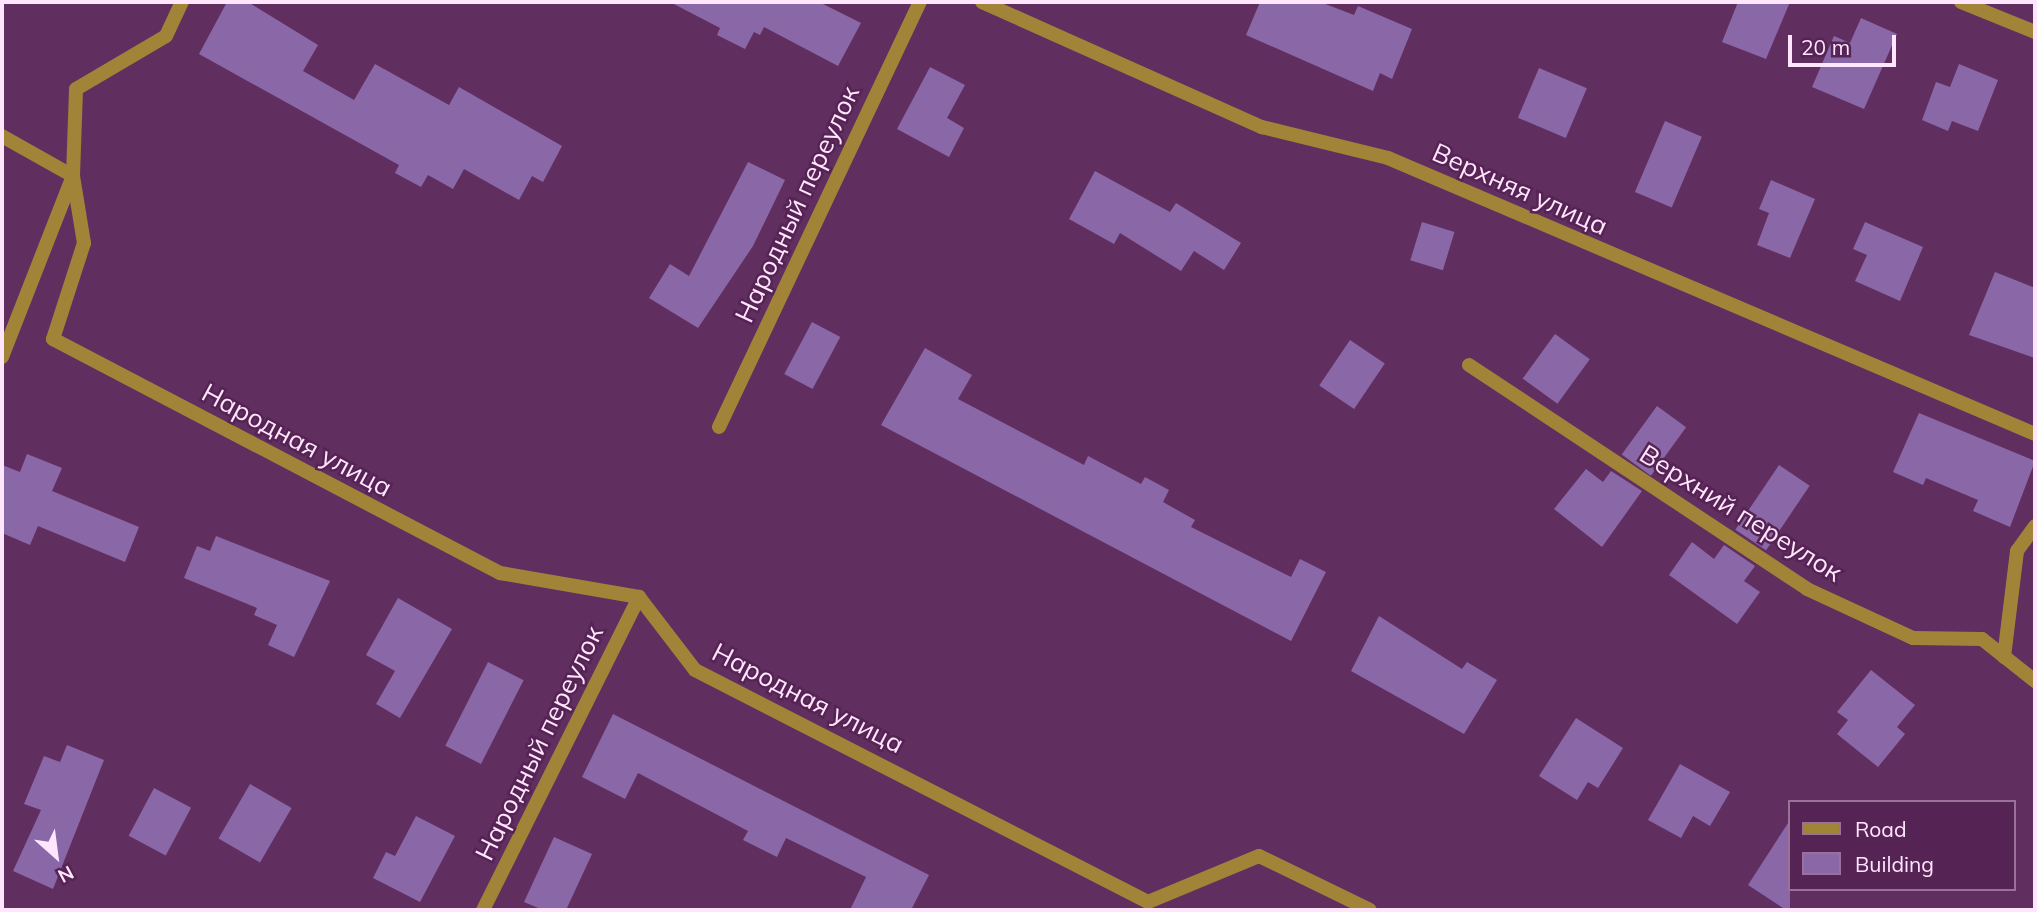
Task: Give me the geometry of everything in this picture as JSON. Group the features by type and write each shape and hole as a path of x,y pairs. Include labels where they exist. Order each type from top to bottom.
{"street":[{"path":"2,357 73,176 76,89 166,36 182,2"},
{"name":"Народный переулок","path":"719,427 920,2"},
{"name":"Верхняя улица","path":"982,2 1262,127 1388,158 2035,434"},
{"path":"1961,2 2035,32"},
{"path":"2,136 73,176"},
{"name":"Народная улица","path":"73,176 84,243 53,339 500,573 639,597 695,670 1146,906 1259,856 1370,910"},
{"name":"Верхний переулок","path":"1469,365 1807,589 1913,638 1982,639 2035,681"},
{"path":"2004,657 2017,551 2035,526"},
{"name":"Народный переулок","path":"483,910 639,597"}],"building":[{"path":"227,2 248,2 318,45 303,71 354,100 375,64 449,105 459,87 562,146 543,182 532,176 519,200 464,169 453,189 428,175 421,187 395,173 399,165 199,54"},
{"path":"670,2 819,2 861,23 838,66 764,27 760,35 754,32 745,49 717,35 720,28"},
{"path":"1260,2 1320,2 1354,15 1358,6 1412,29 1392,79 1380,73 1373,91 1246,35"},
{"path":"1738,2 1790,2 1766,59 1722,42"},
{"path":"1861,18 1897,34 1864,109 1812,87 1834,36 1850,43"},
{"path":"1959,64 1998,80 1978,131 1952,121 1948,131 1922,120 1936,82 1950,87"},
{"path":"930,67 965,85 947,118 964,128 949,157 897,129"},
{"path":"1539,68 1587,88 1566,138 1518,118"},
{"path":"1665,121 1702,137 1672,208 1635,192"},
{"path":"748,162 785,180 753,246 698,328 649,298 670,264 689,276"},
{"path":"1095,171 1170,212 1176,203 1241,243 1224,270 1194,251 1181,271 1120,233 1114,244 1069,219"},
{"path":"1771,180 1815,199 1790,258 1757,245 1769,213 1759,209"},
{"path":"1422,222 1455,232 1443,270 1410,260"},
{"path":"1865,222 1923,247 1900,301 1855,281 1867,255 1853,249"},
{"path":"1995,272 2035,288 2035,358 1969,335"},
{"path":"812,322 840,337 813,389 784,374"},
{"path":"1555,334 1590,359 1557,404 1523,378"},
{"path":"1350,340 1385,363 1354,409 1319,386"},
{"path":"925,348 972,375 958,399 1084,465 1088,456 1141,484 1145,477 1169,490 1163,502 1195,520 1191,527 1291,577 1300,559 1326,572 1291,641 881,425"},
{"path":"1657,406 1686,427 1651,476 1622,455"},
{"path":"1919,413 2035,461 2010,527 1973,511 1978,500 1926,478 1923,485 1893,472"},
{"path":"27,454 62,468 52,491 139,527 125,562 38,526 30,545 2,533 2,465 20,472"},
{"path":"1779,465 1810,486 1766,550 1735,530"},
{"path":"1586,469 1603,482 1611,471 1642,491 1602,547 1554,509"},
{"path":"216,536 330,581 294,657 268,645 277,625 254,615 257,608 184,578 197,546 210,551"},
{"path":"1692,542 1714,559 1724,545 1755,566 1744,581 1760,592 1737,624 1669,575"},
{"path":"398,598 452,629 400,718 376,704 395,671 366,655"},
{"path":"1379,616 1462,669 1467,662 1497,680 1464,734 1351,671"},
{"path":"488,662 524,680 481,764 445,746"},
{"path":"1871,670 1915,705 1897,727 1905,734 1878,767 1837,734 1848,720 1837,712"},
{"path":"613,714 929,875 911,910 850,910 866,877 786,838 777,857 743,840 748,831 638,773 625,799 582,777"},
{"path":"1576,718 1623,748 1598,788 1588,782 1577,800 1539,776"},
{"path":"67,745 104,760 53,889 13,871 41,810 24,804 44,756 60,762"},
{"path":"1680,764 1730,792 1710,826 1693,816 1681,838 1648,820"},
{"path":"250,784 292,808 260,863 219,839"},
{"path":"154,788 191,808 166,855 129,836"},
{"path":"416,816 455,836 420,902 373,878 386,852 395,856"},
{"path":"1788,823 1790,910 1748,885"},
{"path":"554,837 592,854 566,910 543,910 524,902"}]}
